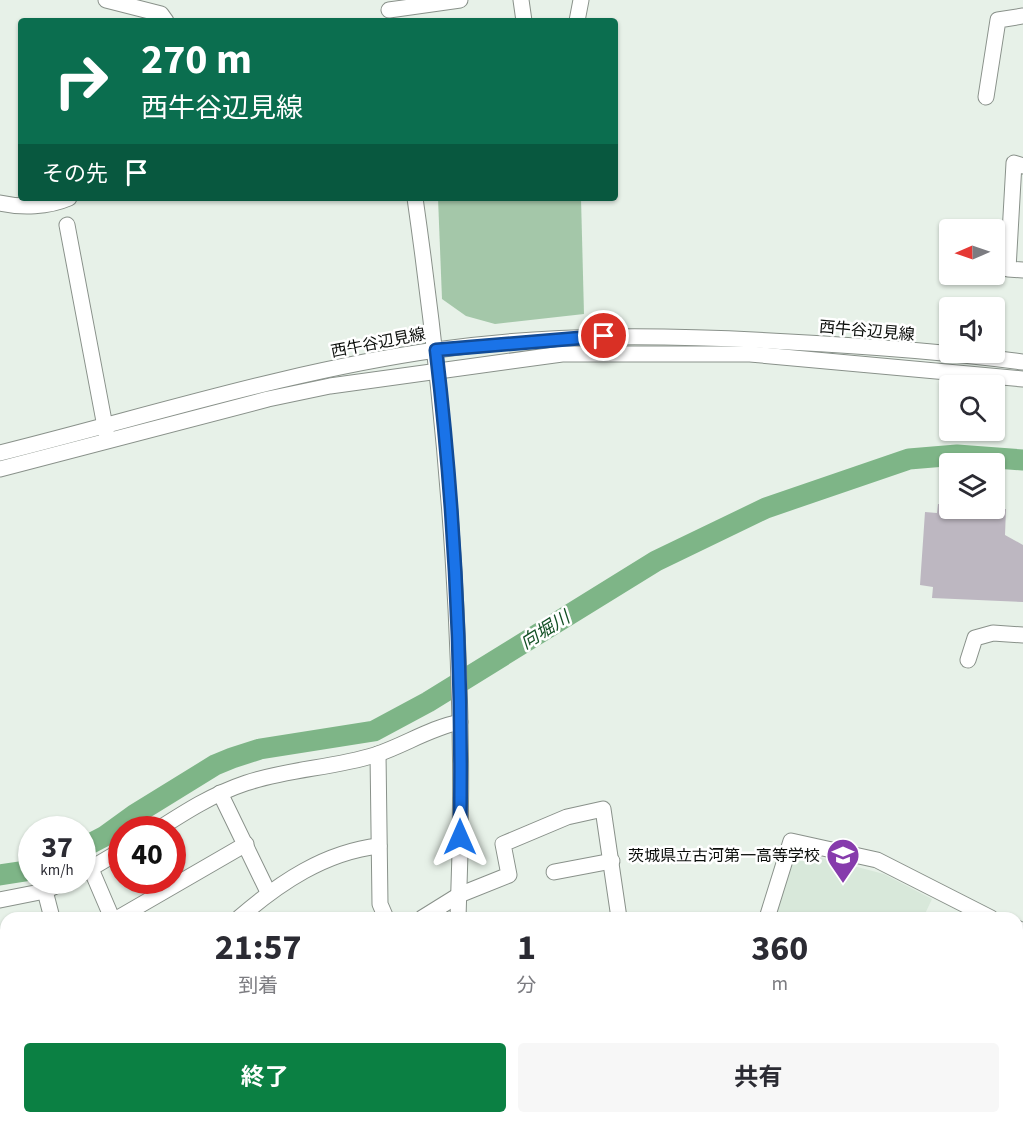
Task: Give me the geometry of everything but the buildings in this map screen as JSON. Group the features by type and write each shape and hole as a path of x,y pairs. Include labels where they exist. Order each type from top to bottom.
{"street":[{"path":"106,0 161,14 164,18"},
{"path":"389,10 460,0"},
{"path":"521,0 524,18"},
{"path":"577,18 580,0"},
{"path":"986,97 998,20 1023,16"},
{"path":"1023,166 1014,163 1008,269 1023,270"},
{"path":"0,203 32,206 60,201"},
{"path":"415,201 436,350 453,523 460,699 458,912"},
{"path":"67,225 106,433"},
{"name":"西牛谷辺見線","path":"0,469 270,382 436,350 565,338 668,336 880,348 1023,362"},
{"name":"西牛谷辺見線","path":"0,453 278,396 438,369 562,354 681,352 836,359 1023,379"},
{"path":"968,660 975,638 993,633 1023,635"},
{"path":"181,816 220,793 277,774 378,754 443,725 460,722"},
{"path":"378,754 380,904 383,912"},
{"path":"220,793 268,892"},
{"path":"432,912 459,895 509,875 503,843 580,814 603,809 618,912"},
{"path":"769,912 791,841 877,860 979,912"},
{"path":"128,912 246,844"},
{"path":"246,912 268,892 306,869 333,858 379,846"},
{"path":"554,872 612,861"},
{"path":"96,888 109,912"},
{"path":"0,900 30,894"},
{"path":"46,894 50,912"}],"shaded area":[{"name":"茨城県立古河第一高等学校","path":"796,851 884,874 932,899 926,912 773,912"}],"green space":[{"path":"438,201 581,201 584,314 495,324 466,316 442,299"}],"waterway":[{"name":"向堀川","path":"96,841 215,765 232,758 260,749 374,731 428,702 656,561 766,508 909,459 957,455 1023,460"},
{"name":"向堀川","path":"0,875 18,872"}],"place":[{"name":"茨城県立古河第一高等学校","path":"843,884"}],"route":[{"path":"460,837 460,699 453,523 436,350 496,343 604,336"}]}
